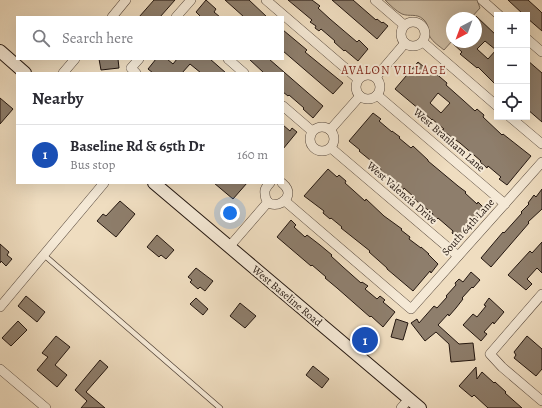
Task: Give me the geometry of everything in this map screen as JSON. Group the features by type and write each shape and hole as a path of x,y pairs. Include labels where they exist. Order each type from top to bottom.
{"main road":[{"path":"0,51 24,72"},
{"name":"West Baseline Road","path":"155,184 229,247 405,403 420,408"}],"street":[{"path":"113,16 126,0"},
{"path":"178,16 191,0"},
{"path":"266,0 358,78"},
{"path":"375,0 404,26"},
{"path":"482,0 496,12"},
{"path":"413,21 420,23 423,26 426,32 422,42 416,46 408,45 402,40 401,32 406,23 413,21"},
{"path":"422,42 494,103"},
{"path":"530,42 542,52"},
{"path":"376,77 405,43"},
{"path":"64,72 74,60"},
{"path":"133,71 138,60"},
{"path":"229,60 243,72"},
{"path":"365,74 376,77 379,81 380,87 377,95 367,99 360,96 356,89 356,82 358,78 365,74"},
{"name":"West Branham Lane","path":"377,95 504,204"},
{"path":"330,130 360,96"},
{"path":"284,107 312,132"},
{"path":"514,120 542,144"},
{"path":"319,127 330,130 334,141 331,148 324,152 315,150 310,144 309,139 312,132 319,127"},
{"name":"West Valencia Drive","path":"331,148 458,256"},
{"name":"South 64th Lane","path":"285,201 412,309 542,162"},
{"path":"0,307 103,184"},
{"path":"267,184 264,194 266,199 268,202 278,205 287,198 288,192 283,184"},
{"path":"229,247 268,202"},
{"path":"542,294 490,354 502,367 542,402"},
{"path":"0,368 46,408"}],"lane":[{"path":"44,255 220,408"}],"shaded area":[{"path":"385,0 477,0 480,8 476,12 446,12 446,48 444,50 430,37 427,25 423,19 418,16 402,14 395,10"}],"building":[{"path":"154,0 175,0 161,16 140,16"},
{"path":"206,0 216,9 214,12 219,16 200,16 196,12"},
{"path":"225,0 249,0 266,16 243,16"},
{"path":"288,0 312,0 320,6 318,8 330,19 357,42 359,40 368,49 358,61 345,50 344,51 321,29 319,31 315,28 316,26 310,22 312,20"},
{"path":"332,0 353,0 376,20 377,19 382,23 383,22 388,26 377,39"},
{"path":"508,0 528,0 539,10 542,13 542,31 530,21 530,12 521,12"},
{"path":"482,22 494,33 494,48 485,41 482,44"},
{"path":"284,31 307,50 305,52 343,83 333,94 284,52"},
{"path":"458,48 478,48 477,49 488,59 494,52 494,83 478,67 477,68 460,54 462,52"},
{"path":"99,60 118,60 119,68 101,70"},
{"path":"155,60 168,60 173,64 176,60 211,60 225,72 200,72 190,64 183,72 152,72 148,69"},
{"path":"250,60 270,60 284,72 263,72"},
{"path":"418,62 429,71 430,69 440,77 447,83 446,85 475,111 477,109 484,115 483,117 502,135 503,134 531,156 507,185 499,179 501,177 488,166 487,168 460,143 442,130 444,129 395,89","holes":["438,93 450,103 441,113 430,103"]},
{"path":"530,63 542,73 542,122 530,112"},
{"path":"284,72 323,106 313,118 303,109 304,108 289,95 288,96 284,93"},
{"path":"0,98 13,109 0,124"},
{"path":"373,113 381,119 379,121 400,137 399,138 411,148 413,146 428,161 466,192 465,193 477,204 478,202 485,209 459,239 452,233 453,231 438,218 436,220 432,217 433,214 414,199 415,198 404,188 403,190 380,171 381,169 349,141"},
{"path":"284,126 290,131 292,128 297,132 284,148"},
{"path":"328,169 337,177 339,175 346,181 345,183 365,201 366,199 384,216 402,229 401,230 410,237 409,239 421,247 438,264 413,291 387,269 369,252 370,251 323,213 324,211 304,196"},
{"path":"215,184 246,184 233,199"},
{"path":"542,189 542,209 528,222 529,223 491,267 481,258 503,232 504,233 522,213 521,212 529,204 528,203 534,195 536,197"},
{"path":"120,201 135,214 116,237 97,221 103,214 106,216"},
{"path":"291,220 296,225 294,227 305,237 307,235 320,245 361,283 362,282 368,286 365,289 377,299 380,296 385,300 383,302 395,312 383,327 325,278 326,277 312,265 311,266 277,237"},
{"path":"157,235 174,250 166,259 161,255 159,257 147,247"},
{"path":"542,242 542,273 537,268 527,279 532,284 526,290 508,275 530,251 532,253"},
{"path":"0,244 9,252 7,255 12,259 6,266 1,261 0,263"},
{"path":"196,268 213,281 205,291 200,287 198,289 190,282 192,280 188,277"},
{"path":"471,272 480,280 462,298 463,299 449,316 448,314 438,325 459,344 473,343 475,360 451,362 449,344 436,332 425,341 411,323 417,319 419,323 434,306 437,308 456,285 455,283 459,279 463,282"},
{"path":"26,296 45,312 37,322 18,306"},
{"path":"196,298 208,309 203,315 190,304"},
{"path":"489,298 504,312 494,324 493,322 484,332 487,334 481,341 463,325 473,314 477,317 486,306 484,305"},
{"path":"240,303 256,316 245,328 230,316"},
{"path":"396,319 408,323 403,340 391,337"},
{"path":"18,321 27,330 11,346 2,338"},
{"path":"56,336 70,347 55,365 67,375 57,387 37,370 48,357 42,353"},
{"path":"527,336 542,349 542,369 536,376 514,358 516,355 514,352"},
{"path":"100,360 108,367 86,392 105,408 81,408 87,401 75,390"},
{"path":"313,366 329,379 322,388 306,375"},
{"path":"476,367 477,379 482,372 494,383 495,382 522,408 488,408 474,395 472,397 459,386"}],"place":[{"name":"Baseline Rd & 65th Dr","path":"365,340"}],"district":[{"name":"AVALON VILLAGE","path":"394,70"}]}
